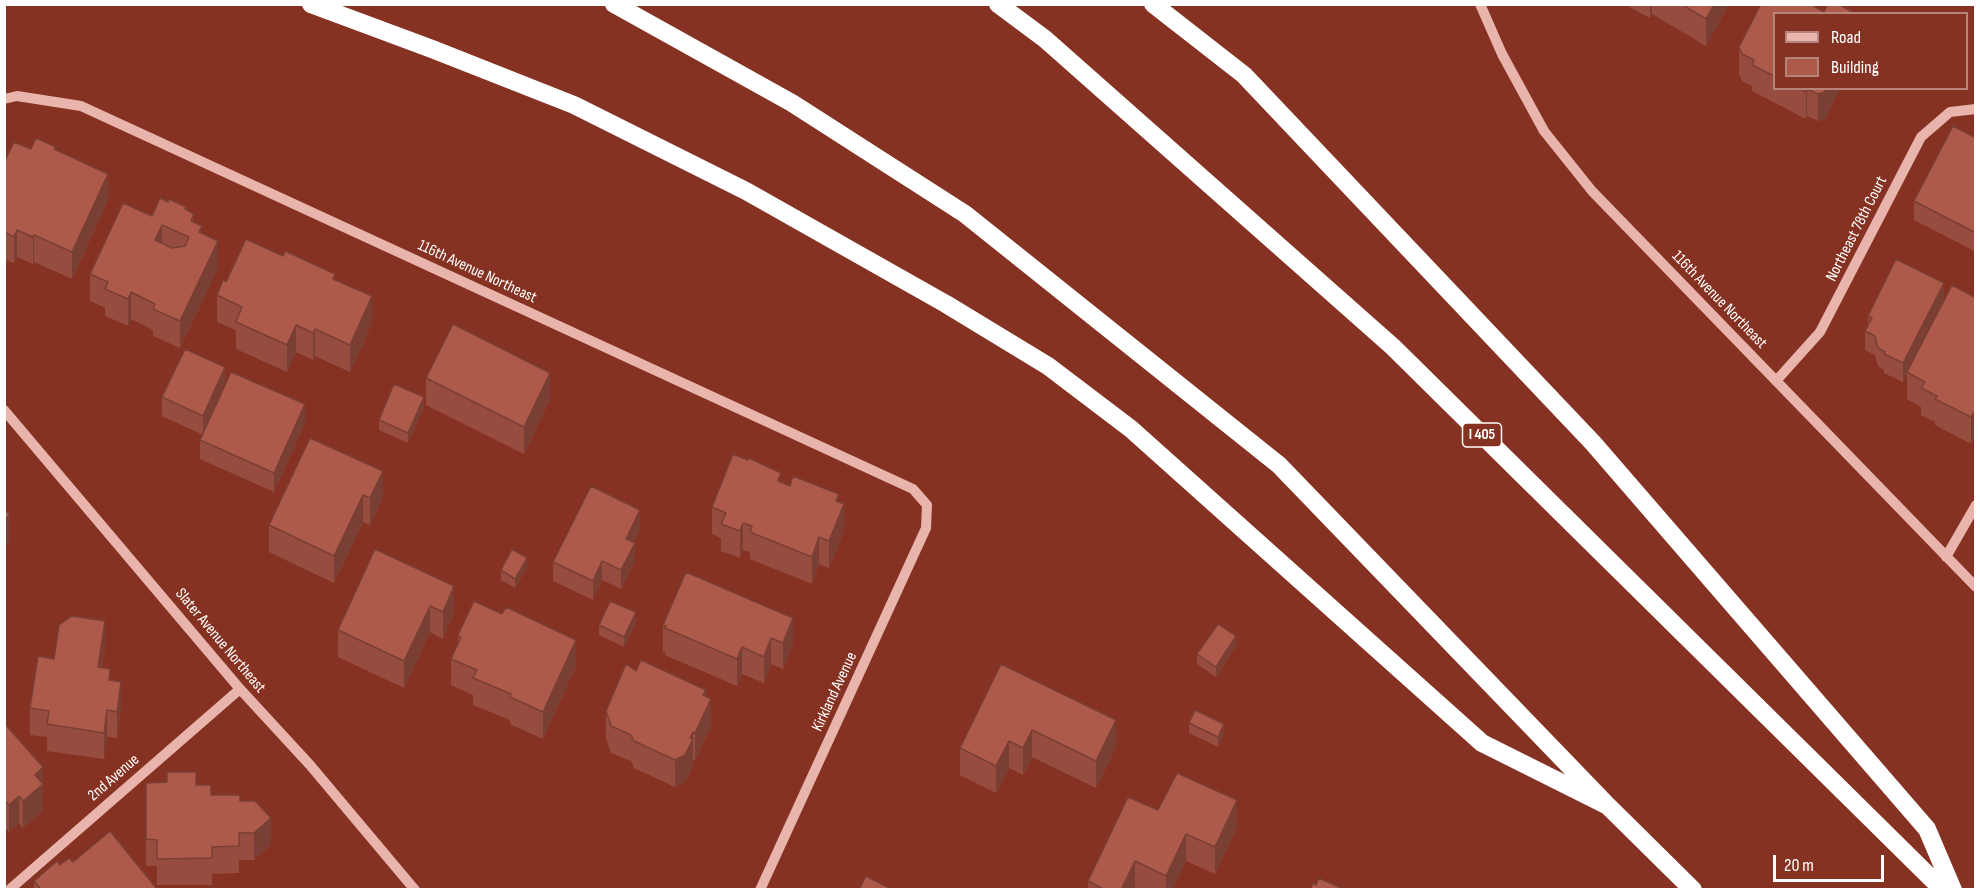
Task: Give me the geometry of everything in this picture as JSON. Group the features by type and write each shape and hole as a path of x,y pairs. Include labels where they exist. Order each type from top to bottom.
{"highway":[{"path":"310,4 574,105 746,191 946,304 1048,366 1131,429 1482,742 1608,806"},
{"path":"614,4 792,103 965,214 1279,465 1608,806 1693,890"},
{"name":"I 405","path":"998,4 1045,39 1393,347 1943,890"},
{"path":"1153,4 1244,75 1593,444 1927,829 1953,890"}],"street":[{"name":"116th Avenue Northeast","path":"1480,4 1502,54 1544,130 1592,191 1976,587"},
{"name":"116th Avenue Northeast","path":"4,99 17,96 81,106 913,489 927,505"},
{"name":"Northeast 78th Court","path":"1776,381 1820,333 1921,137 1950,112 1976,109"},
{"name":"Slater Avenue Northeast","path":"4,410 240,689 310,765 415,890"},
{"name":"Kirkland Avenue","path":"760,890 911,563 926,528 927,505"},
{"path":"1946,557 1976,505"},
{"name":"2nd Avenue","path":"9,890 240,689"}],"building":[{"path":"1681,4 1714,4 1706,19"},
{"path":"1761,4 1810,4 1824,12 1773,12 1773,76 1752,65 1754,60 1742,54 1739,47"},
{"path":"1828,4 1838,4 1852,12 1824,12"},
{"path":"1809,90 1826,90 1818,94"},
{"path":"1953,126 1976,138 1976,233 1914,201"},
{"path":"36,138 108,174 72,252 17,230 14,237 4,232 4,163 14,142 31,149"},
{"path":"160,198 168,202 169,199 186,207 185,209 194,214 191,221 202,226 199,232 218,241 180,321 153,309 155,304 131,292 128,299 105,289 108,282 90,274 123,203 152,216","holes":["162,225 189,237 185,246 172,248 155,240"]},
{"path":"246,239 283,256 285,251 335,274 333,279 372,296 350,345 315,329 313,333 296,325 287,345 236,322 242,307 217,295 223,280 226,282"},
{"path":"1896,259 1944,283 1903,363 1884,354 1885,352 1878,348 1875,336 1865,331 1872,318 1868,316"},
{"path":"1952,285 1976,298 1976,409 1971,417 1935,399 1937,396 1921,388 1925,382 1907,372"},
{"path":"453,324 550,373 524,427 426,378"},
{"path":"185,349 225,367 203,416 162,397"},
{"path":"231,372 305,404 274,473 200,440"},
{"path":"394,384 424,397 408,433 379,420"},
{"path":"310,438 383,471 370,498 363,495 334,556 269,525"},
{"path":"733,454 748,460 749,458 781,473 778,481 790,486 793,476 839,494 836,501 844,504 829,541 819,537 812,557 750,532 752,526 743,523 740,531 721,524 726,513 712,507"},
{"path":"591,486 640,510 626,539 635,543 621,570 602,561 593,581 553,562"},
{"path":"4,509 10,515 4,520"},
{"path":"375,549 454,586 443,612 430,606 404,661 338,630"},
{"path":"512,549 527,558 515,579 501,570"},
{"path":"686,572 793,618 783,643 771,638 764,657 742,647 737,659 665,628 666,626 663,625"},
{"path":"474,601 502,614 506,607 576,640 543,712 510,697 511,694 473,678 477,670 451,659 461,637 458,635"},
{"path":"610,601 636,612 624,637 599,625"},
{"path":"72,616 105,621 98,667 110,669 109,680 121,682 117,712 107,710 104,733 47,724 49,711 30,708 38,656 54,659 59,625"},
{"path":"1218,624 1236,636 1216,667 1197,654"},
{"path":"641,660 706,690 703,695 711,699 695,733 693,732 690,738 693,739 685,755 675,760 634,741 631,735 611,726 606,711 626,664 636,671"},
{"path":"1001,664 1116,720 1096,761 1032,730 1023,748 1009,741 996,766 960,748"},
{"path":"1195,710 1224,724 1218,737 1189,723"},
{"path":"4,723 43,767 35,775 43,784 23,801 19,796 9,805 4,800"},
{"path":"167,772 196,772 196,785 211,785 211,795 240,795 240,801 255,801 271,818 254,833 239,833 239,846 212,847 212,858 157,859 157,840 146,839 146,783 167,782"},
{"path":"1177,773 1237,800 1215,847 1186,834 1166,876 1135,861 1121,890 1105,890 1088,881 1128,797 1158,810"},
{"path":"110,831 156,890 38,890 40,888 34,881 57,861 60,865 69,858 73,862"},
{"path":"866,876 893,890 859,890"},
{"path":"1319,878 1345,890 1310,890"}]}
